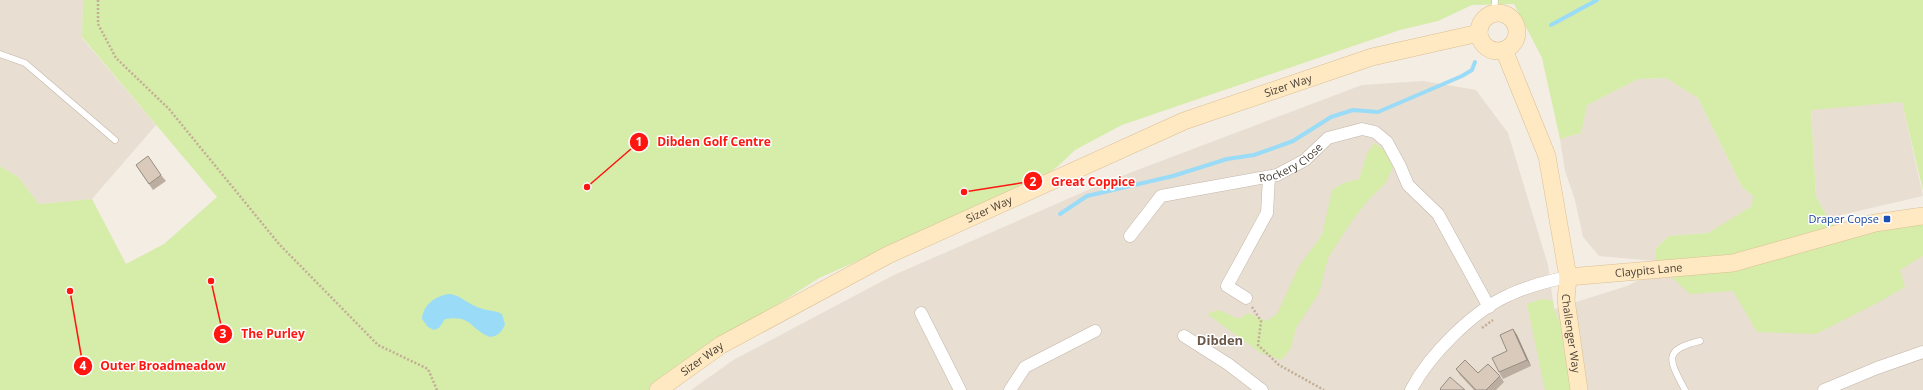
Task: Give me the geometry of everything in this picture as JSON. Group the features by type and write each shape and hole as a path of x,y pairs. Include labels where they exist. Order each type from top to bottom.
{"street":[{"path":"1494,7 1512,19 1515,25 1516,39 1512,45 1504,50 1496,51 1488,49 1483,44 1479,33 1481,23 1494,7"},
{"name":"Sizer Way","path":"658,390 721,345 888,255 1184,121 1372,57 1479,33"},
{"path":"1504,50 1547,156 1568,277"},
{"name":"Rockery Close","path":"1130,236 1161,196 1277,175 1305,160 1328,138 1362,129 1375,132 1387,142 1408,185 1438,214 1489,307"},
{"path":"1246,298 1227,286 1267,213 1269,177"},
{"name":"Claypits Lane","path":"1411,390 1432,357 1466,325 1489,307 1508,295 1534,285 1568,277 1733,263 1875,223 1923,216"},
{"name":"Challenger Way","path":"1568,277 1566,300 1579,390"},
{"path":"922,313 960,390"},
{"path":"1010,390 1026,367 1095,331"},
{"path":"1184,336 1228,364 1262,390"},
{"path":"1824,390 1876,368 1923,352"}],"lane":[{"path":"0,54 25,64 115,140"},
{"path":"1685,390 1674,368 1672,357 1674,351 1683,345 1700,341"}],"path":[{"path":"98,0 98,24 116,58 169,109 279,244 378,345 428,369 437,390"},
{"path":"1246,298 1261,321 1258,346 1279,365 1324,390"},
{"path":"1466,325 1480,329 1496,318"}],"shaded area":[{"path":"0,0 83,0 82,38 156,125 92,199 39,204 18,177 0,166"},
{"path":"1666,78 1698,98 1742,187 1753,196 1753,206 1708,233 1669,236 1655,249 1656,261 1599,256 1583,237 1575,200 1565,171 1560,139 1581,133 1587,105 1638,79"},
{"path":"1423,81 1476,90 1508,133 1548,265 1554,309 1627,286 1674,262 1923,234 1923,390 691,390 735,359 894,275 1111,180 1362,85"},
{"path":"1902,102 1923,196 1828,218 1816,197 1811,109"}],"green space":[{"path":"83,0 1923,0 1923,191 1902,102 1811,110 1816,197 1839,233 1923,216 1923,256 1900,270 1905,287 1816,334 1757,332 1733,291 1690,294 1656,266 1655,249 1669,236 1708,233 1752,206 1753,196 1742,187 1698,98 1666,78 1638,79 1587,105 1581,133 1560,139 1542,58 1514,4 1472,5 1438,21 1400,30 1122,125 1075,150 1057,167 1033,184 819,278 747,324 650,390 0,390 0,166 18,177 39,204 92,199 126,264 164,244 217,197 82,37"},
{"path":"1375,143 1386,152 1393,167 1385,184 1370,198 1351,222 1328,258 1319,293 1296,328 1291,348 1281,360 1261,353 1207,314 1218,310 1239,319 1248,313 1266,321 1277,314 1299,266 1322,235 1332,190 1344,183 1359,179 1367,153"},
{"path":"1542,299 1553,301 1554,309 1562,327 1571,390 1545,390 1527,304"}],"water":[{"path":"450,294 476,307 502,314 505,324 503,329 497,335 490,337 483,334 466,321 454,318 445,319 439,328 434,330 428,327 422,319 425,309 436,298"}],"building":[{"path":"148,156 161,175 149,184 136,165"},
{"path":"1513,329 1527,360 1499,372 1492,358 1507,351 1500,335"},
{"path":"1465,360 1478,373 1488,364 1500,376 1486,390 1476,390 1456,369"},
{"path":"1450,377 1465,390 1441,390 1440,389"}],"waterway":[{"path":"1551,25 1597,0"},
{"path":"1060,214 1087,196 1173,176 1227,159 1254,155 1293,141 1331,117 1353,110 1378,112 1462,76 1472,70 1475,62"}],"place":[{"name":"Dibden Golf Centre","path":"587,187"},
{"name":"Great Coppice","path":"964,192"},
{"name":"Draper Copse","path":"1887,219"},
{"name":"The Purley","path":"211,281"},
{"name":"Outer Broadmeadow","path":"70,291"}],"district":[{"name":"Dibden","path":"1220,340"}]}
